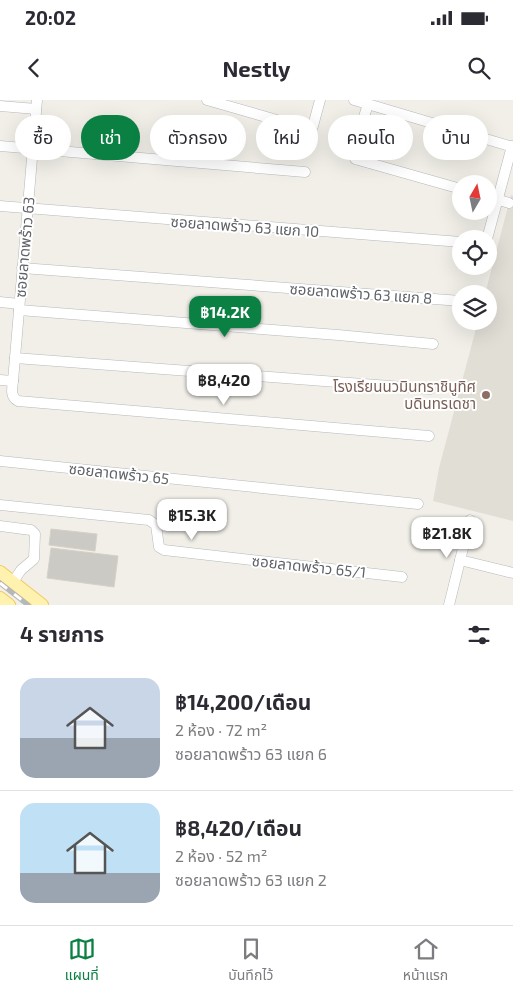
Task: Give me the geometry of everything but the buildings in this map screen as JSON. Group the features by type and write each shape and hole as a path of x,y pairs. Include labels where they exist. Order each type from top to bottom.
{"main road":[{"path":"0,572 42,605"},
{"path":"0,598 9,605"}],"street":[{"path":"207,100 308,129 312,126 320,100"},
{"path":"354,100 512,146 498,184"},
{"path":"0,106 36,104"},
{"path":"368,104 353,152 355,159 452,186"},
{"path":"0,146 15,147"},
{"path":"71,151 305,172"},
{"name":"ซอยลาดพร้าว 63","path":"13,381 33,160"},
{"path":"498,200 509,203"},
{"name":"ซอยลาดพร้าว 63 แยก 10","path":"0,206 452,241"},
{"name":"ซอยลาดพร้าว 63 แยก 8","path":"22,268 452,300"},
{"path":"0,302 19,307 433,344"},
{"path":"14,358 430,389"},
{"path":"0,380 13,381 12,395 18,401 429,436"},
{"name":"ซอยลาดพร้าว 65","path":"0,461 418,504"},
{"name":"ซอยลาดพร้าว 65/1","path":"0,505 149,520 156,525 159,547 164,550 402,577"},
{"path":"449,605 470,520"},
{"path":"0,526 31,530 35,534 34,559 21,570 12,582"},
{"path":"460,560 513,573"}],"shaded area":[{"name":"โรงเรียนนวมินทราชินูทิศ บดินทรเดชา","path":"511,195 513,196 513,521 433,501 439,468 476,330 497,330 497,285 487,285 490,275 497,275 497,248"}],"railway":[{"path":"0,583 28,605"}],"place":[{"name":"โรงเรียนนวมินทราชินูทิศ บดินทรเดชา","path":"486,395"}]}
